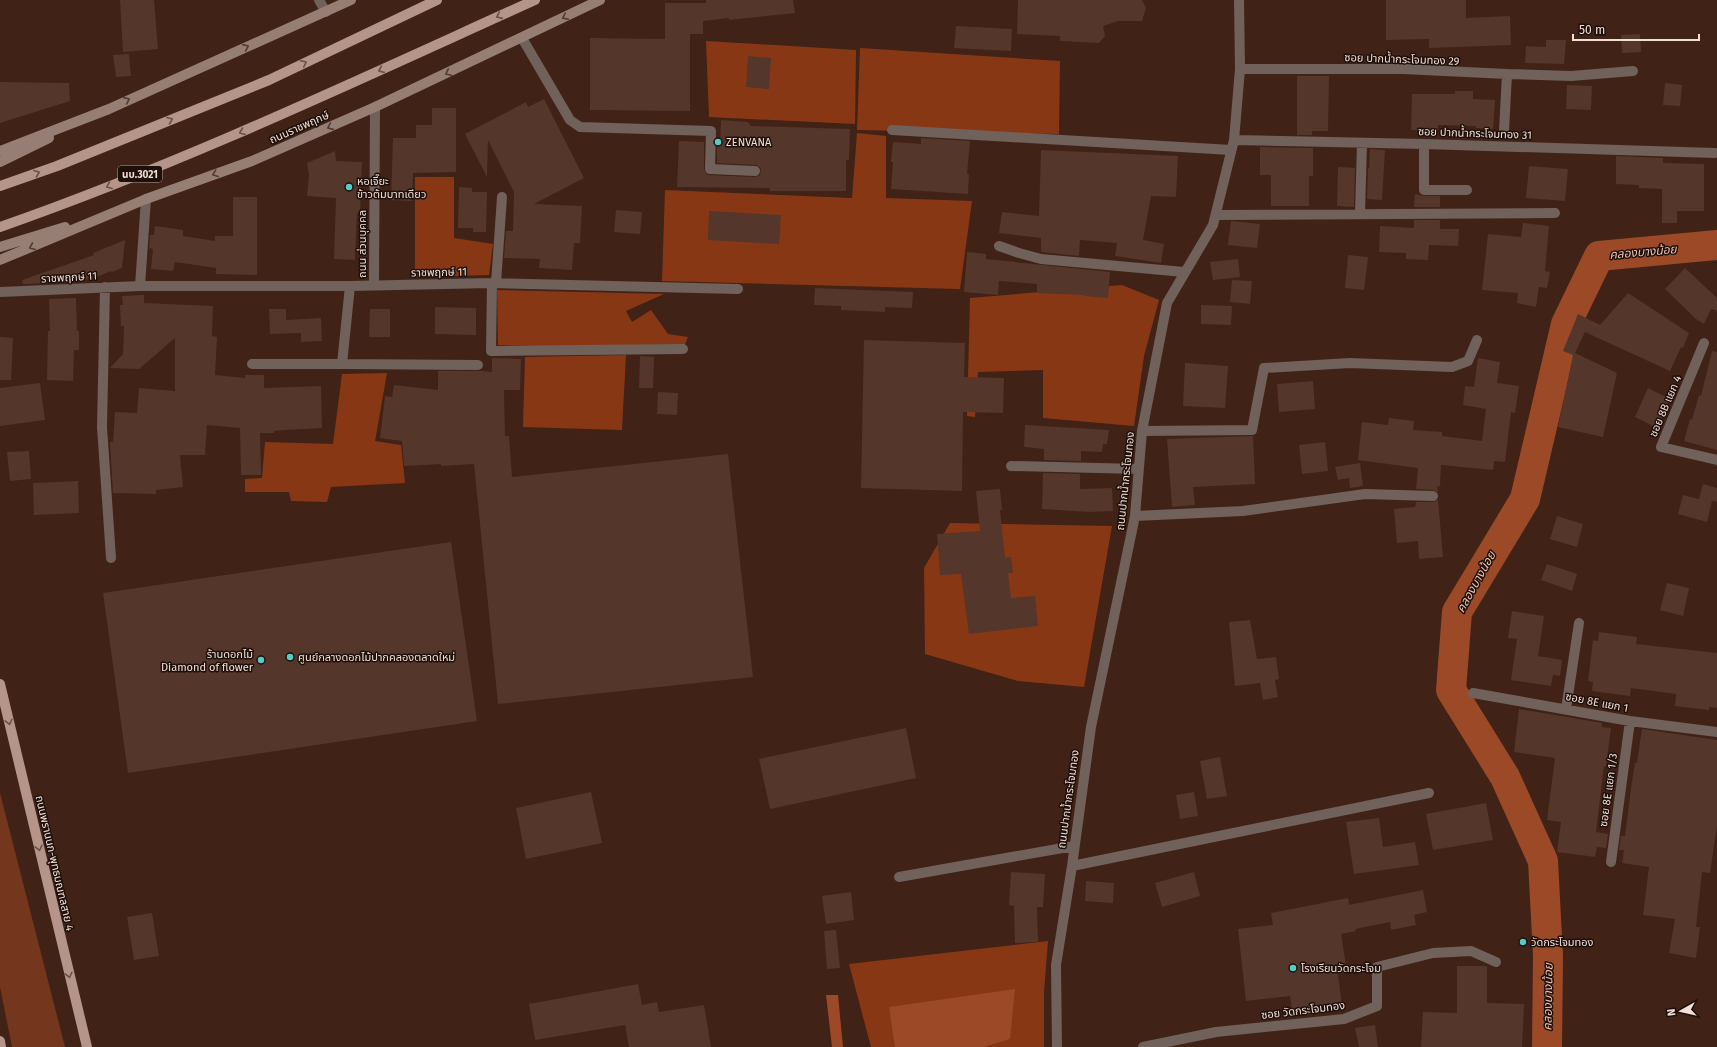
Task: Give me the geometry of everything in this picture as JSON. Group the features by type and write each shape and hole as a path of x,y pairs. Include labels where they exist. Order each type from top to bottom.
{"main road":[{"path":"0,151 109,108 326,12 349,0"},
{"path":"0,186 57,166 269,80 437,0"},
{"name":"ถนนราชพฤกษ์","path":"0,227 67,204 278,117 535,0"},
{"name":"ถนนราชพฤกษ์","path":"0,260 146,199 252,161 375,107 600,0"},
{"path":"0,162 109,108"},
{"path":"0,247 135,204"},
{"name":"ถนนพรานนก-พุทธมณฑลสาย 4","path":"0,684 86,1047"},
{"path":"0,1041 1,1047"}],"street":[{"path":"319,0 326,12"},
{"name":"ถนนปากน้ำกระโจมทอง","path":"1057,1047 1056,965 1072,866 1091,727 1135,516 1142,431 1167,302 1213,224 1234,140 1240,69 1239,0"},
{"path":"522,38 570,120 580,126 711,131 710,169 755,171"},
{"name":"ซอย ปากน้ำกระโจมทอง 29","path":"1240,69 1403,69 1571,76 1633,71"},
{"path":"1504,131 1507,74"},
{"name":"ถนน ส่วนบุคคล","path":"374,285 375,107"},
{"path":"892,130 1231,150"},
{"name":"ซอย ปากน้ำกระโจมทอง 31","path":"1234,140 1715,153"},
{"path":"1360,214 1362,144"},
{"path":"1424,144 1424,190 1467,190"},
{"path":"502,197 494,283 490,351 683,349"},
{"path":"140,286 146,199"},
{"path":"1216,215 1555,212"},
{"path":"999,246 1019,254 1042,259 1184,272"},
{"name":"ราชพฤกษ์ 11","path":"0,292 140,286 350,286 494,283 738,289"},
{"path":"342,364 350,286"},
{"path":"105,287 102,427 111,558"},
{"path":"1142,431 1252,430 1264,368 1350,363 1452,367 1468,360 1477,340"},
{"name":"ซอย 8B แยก 4","path":"1704,343 1661,447 1717,460"},
{"path":"252,364 478,365"},
{"path":"1011,466 1139,469"},
{"path":"1135,516 1243,511 1365,494 1433,496"},
{"path":"1566,709 1579,623"},
{"name":"ซอย 8E แยก 1","path":"1473,693 1630,721 1717,732"},
{"name":"ซอย 8E แยก 1/3","path":"1610,862 1630,721"},
{"path":"1072,866 1429,794"},
{"path":"899,876 1074,846"},
{"name":"ซอย วัดกระโจมทอง","path":"1143,1047 1216,1032 1344,1019 1377,1006 1377,967 1433,953 1471,951 1496,962"}],"shaded area":[{"path":"706,41 856,50 855,124 709,117"},
{"path":"860,48 1060,61 1059,134 857,130"},
{"path":"857,133 886,136 886,198 972,201 960,289 662,281 665,190 852,198"},
{"path":"415,177 454,177 454,238 493,244 489,275 415,277"},
{"path":"1122,285 1159,300 1144,356 1134,426 1043,418 1043,370 978,372 975,417 967,416 970,298"},
{"path":"497,290 664,294 626,311 632,322 651,310 668,334 688,337 683,349 498,345"},
{"path":"626,355 622,430 523,427 525,357"},
{"path":"387,373 375,441 401,445 405,483 331,487 327,502 291,501 289,492 245,492 245,479 262,478 265,442 333,444 342,374"},
{"path":"950,523 1112,526 1084,687 1018,681 925,654 924,568"},
{"path":"0,793 65,1047 12,1047 0,987"},
{"path":"1048,941 1044,992 1044,1047 871,1047 849,964"},
{"path":"1015,989 1010,1039 984,1047 895,1047 889,1007"},
{"path":"826,995 838,995 843,1047 832,1047"}],"building":[{"path":"120,0 154,0 158,49 123,52"},
{"path":"706,0 793,0 795,13 729,20 729,18 703,21 703,34 690,34 690,111 590,110 590,38 665,39 665,3 706,3"},
{"path":"1018,0 1142,0 1146,8 1142,21 1118,21 1103,26 1105,36 1099,43 1060,41 1060,36 1017,34"},
{"path":"1386,0 1466,0 1466,18 1510,16 1511,45 1429,48 1429,39 1386,40"},
{"path":"956,26 1012,29 1011,51 954,48"},
{"path":"1640,34 1641,52 1622,53 1621,35"},
{"path":"1546,40 1566,40 1564,64 1525,63 1526,46 1546,47"},
{"path":"129,54 131,76 116,77 113,55"},
{"path":"748,56 771,58 769,89 746,87"},
{"path":"1297,76 1329,76 1328,131 1312,131 1312,135 1297,135"},
{"path":"0,82 69,83 70,101 0,123"},
{"path":"1665,83 1682,85 1680,106 1663,105"},
{"path":"1567,85 1592,86 1591,110 1566,109"},
{"path":"1455,91 1473,91 1473,99 1495,100 1493,129 1476,128 1476,126 1438,125 1438,131 1411,130 1412,94 1455,94"},
{"path":"544,99 584,178 534,204 582,206 580,243 574,243 572,270 539,268 540,259 504,258 506,231 513,231 514,192 488,140 487,177 465,134 526,102 528,107"},
{"path":"432,108 456,108 456,172 413,173 412,201 391,200 393,138 416,138 416,125 432,125"},
{"path":"721,120 748,122 751,126 850,129 849,160 846,160 846,191 770,191 770,188 677,187 679,141 704,142 704,169 707,175 755,177 760,175 761,168 756,165 717,163 717,143 720,143"},
{"path":"921,138 970,141 967,174 969,174 968,194 891,189 893,142 921,144"},
{"path":"1260,147 1313,148 1313,176 1309,176 1309,206 1271,206 1271,175 1260,175"},
{"path":"1370,149 1385,150 1382,200 1367,199"},
{"path":"1041,150 1178,156 1176,197 1151,196 1143,240 1164,244 1161,263 1115,256 1117,243 1080,240 1079,256 1041,252 1041,238 999,233 1002,212 1039,216"},
{"path":"335,151 336,161 362,162 360,213 357,213 355,260 334,259 336,198 307,196 309,175 307,163"},
{"path":"1616,156 1663,158 1663,163 1704,164 1704,211 1677,211 1677,223 1662,223 1662,189 1639,188 1639,185 1616,184"},
{"path":"1529,166 1568,169 1565,201 1526,198"},
{"path":"1338,167 1355,168 1354,207 1337,206"},
{"path":"459,187 472,188 472,192 487,192 486,232 473,232 473,228 458,228"},
{"path":"1415,194 1424,196 1440,196 1440,207 1414,207"},
{"path":"233,197 257,197 257,275 216,274 216,268 175,262 173,271 151,269 153,249 149,248 150,235 154,235 155,226 183,230 183,236 215,241 215,236 233,236"},
{"path":"616,210 642,212 640,234 614,232"},
{"path":"709,211 781,215 779,244 708,240"},
{"path":"1414,220 1440,220 1440,229 1459,229 1458,246 1429,245 1428,260 1406,259 1406,253 1379,252 1380,226 1414,228"},
{"path":"1231,221 1260,224 1257,248 1228,245"},
{"path":"1523,223 1549,226 1545,271 1550,272 1547,288 1539,287 1536,307 1517,303 1518,293 1482,290 1488,234 1521,237"},
{"path":"125,240 122,268 92,279 75,280 75,282 23,284 22,280 94,255 93,253"},
{"path":"967,252 986,254 986,259 1110,272 1108,298 1084,295 1037,293 1037,284 999,281 998,295 964,292"},
{"path":"1348,255 1368,257 1364,290 1345,288"},
{"path":"1238,259 1240,277 1213,280 1210,262"},
{"path":"1685,268 1717,298 1717,311 1711,309 1704,324 1696,319 1665,289"},
{"path":"1232,280 1252,281 1250,304 1230,302"},
{"path":"815,288 913,292 912,308 885,307 885,312 841,310 841,306 814,305"},
{"path":"1628,293 1689,333 1683,348 1681,347 1670,371 1585,332 1575,353 1617,373 1603,437 1558,427 1573,355 1563,351 1578,314 1600,325"},
{"path":"144,295 144,303 213,306 212,336 217,337 215,375 245,378 245,375 264,375 264,388 321,386 322,428 260,433 261,475 241,475 240,428 207,425 205,455 180,455 183,487 156,490 156,494 113,493 110,442 113,442 115,412 137,413 139,388 175,391 175,338 139,369 110,368 123,354 124,326 121,326 120,305 123,305 122,296"},
{"path":"76,298 79,350 74,350 73,381 47,380 48,331 50,331 49,299"},
{"path":"1201,305 1232,306 1231,325 1201,324"},
{"path":"435,307 476,308 476,335 435,334"},
{"path":"269,309 286,309 286,320 321,318 322,341 301,342 301,333 270,334"},
{"path":"370,309 390,309 390,337 369,337"},
{"path":"0,337 13,338 11,380 0,380"},
{"path":"864,340 965,343 964,377 1004,378 1003,413 963,412 962,491 861,488"},
{"path":"1712,351 1717,352 1717,450 1684,441 1699,395 1701,396"},
{"path":"640,356 654,357 653,388 639,388"},
{"path":"492,358 521,359 520,390 504,390 505,436 509,436 512,477 728,454 753,677 498,704 474,464 404,466 402,441 380,438 385,396 392,397 394,385 438,390 438,371 492,372"},
{"path":"1478,358 1500,362 1497,383 1519,386 1515,413 1511,412 1505,462 1494,461 1493,470 1441,465 1440,486 1437,486 1438,492 1433,490 1416,489 1418,468 1358,460 1362,422 1388,425 1389,418 1414,421 1413,430 1442,432 1442,436 1482,441 1486,409 1463,405 1465,386 1474,387"},
{"path":"1185,363 1228,366 1225,408 1183,406"},
{"path":"1313,381 1315,409 1279,412 1277,384"},
{"path":"40,383 45,420 0,426 0,388"},
{"path":"1648,388 1670,399 1657,428 1635,417"},
{"path":"658,392 678,393 677,415 657,414"},
{"path":"1025,425 1109,430 1107,444 1103,444 1102,452 1081,451 1081,461 1044,460 1044,449 1024,447"},
{"path":"1253,436 1255,484 1193,487 1195,505 1172,507 1167,439"},
{"path":"1325,442 1328,471 1302,474 1299,445"},
{"path":"29,451 31,479 10,481 7,452"},
{"path":"1360,463 1363,486 1350,488 1349,478 1338,480 1335,467"},
{"path":"1043,473 1080,474 1080,489 1112,488 1113,511 1089,512 1042,509"},
{"path":"78,481 79,513 34,515 33,483"},
{"path":"1703,484 1717,488 1717,502 1712,501 1707,522 1678,514 1683,495 1699,499"},
{"path":"1000,489 1002,510 1000,510 1005,558 1011,557 1013,573 1008,573 1011,598 1035,596 1038,626 969,634 961,574 940,575 937,534 980,531 976,491"},
{"path":"1438,500 1443,557 1419,559 1418,541 1397,543 1394,509 1415,507 1416,502 1433,502"},
{"path":"1557,516 1583,524 1577,547 1550,539"},
{"name":"ศูนย์กลางดอกไม้ปากคลองตลาดใหม่","path":"451,542 477,721 128,773 103,593"},
{"path":"1547,564 1577,574 1572,591 1541,580"},
{"path":"1667,583 1689,588 1683,616 1660,610"},
{"path":"1512,611 1544,616 1538,656 1562,660 1560,676 1553,675 1551,686 1511,680 1517,639 1508,638"},
{"path":"1250,620 1257,659 1276,657 1279,679 1275,680 1278,697 1263,700 1260,683 1235,686 1229,622"},
{"path":"1599,632 1637,637 1636,644 1717,653 1717,708 1709,707 1709,710 1675,706 1676,694 1631,688 1630,696 1592,691 1593,682 1588,681 1593,640 1598,641"},
{"path":"1519,709 1602,723 1602,727 1611,728 1606,766 1604,766 1596,832 1608,834 1606,848 1597,847 1595,857 1557,852 1561,822 1547,820 1555,758 1514,752"},
{"path":"906,728 916,778 770,809 759,759"},
{"path":"1642,729 1717,740 1717,825 1710,873 1702,872 1696,927 1700,927 1696,958 1669,953 1675,919 1643,915 1649,867 1622,863 1624,850 1619,850 1621,836 1625,836 1632,781 1635,763 1637,763"},
{"path":"1220,757 1227,796 1207,799 1200,761"},
{"path":"591,792 602,843 526,859 516,808"},
{"path":"1194,792 1198,816 1180,819 1176,795"},
{"path":"1486,803 1493,840 1433,850 1426,814"},
{"path":"1379,818 1383,847 1415,842 1419,865 1354,874 1346,822"},
{"path":"1011,872 1045,874 1043,907 1037,907 1038,942 1015,943 1014,906 1009,905"},
{"path":"1194,872 1200,896 1162,907 1155,883"},
{"path":"1086,881 1114,883 1113,903 1085,901"},
{"name":"โรงเรียนวัดกระโจม","path":"1423,890 1427,912 1414,915 1416,925 1391,930 1390,922 1355,929 1356,931 1341,934 1347,972 1338,974 1342,1006 1292,1011 1290,996 1246,1001 1238,929 1273,925 1271,913 1348,898 1349,905"},
{"path":"851,892 854,920 826,924 822,896"},
{"path":"152,913 159,956 134,960 127,917"},
{"path":"836,930 840,968 827,969 824,931"},
{"path":"1457,966 1487,966 1487,1003 1524,1004 1522,1047 1421,1047 1423,1012 1457,1013"},
{"path":"638,984 642,1005 657,1002 659,1012 704,1005 711,1047 629,1047 625,1025 535,1040 529,1004"},
{"path":"1375,1025 1378,1047 1359,1047 1355,1028"}],"waterway":[{"name":"คลองบางน้อย","path":"1547,1047 1548,956 1543,861 1505,777 1451,690 1457,612 1525,499 1566,324 1599,256 1717,245"}],"place":[{"name":"ZENVANA","path":"718,142"},
{"name":"หอเจี๊ยะ ข้าวต้มบาทเดียว","path":"349,187"},
{"name":"ศูนย์กลางดอกไม้ปากคลองตลาดใหม่","path":"290,657"},
{"name":"ร้านดอกไม้ Diamond of flower","path":"261,660"},
{"name":"วัดกระโจมทอง","path":"1523,942"},
{"name":"โรงเรียนวัดกระโจม","path":"1293,968"}]}
